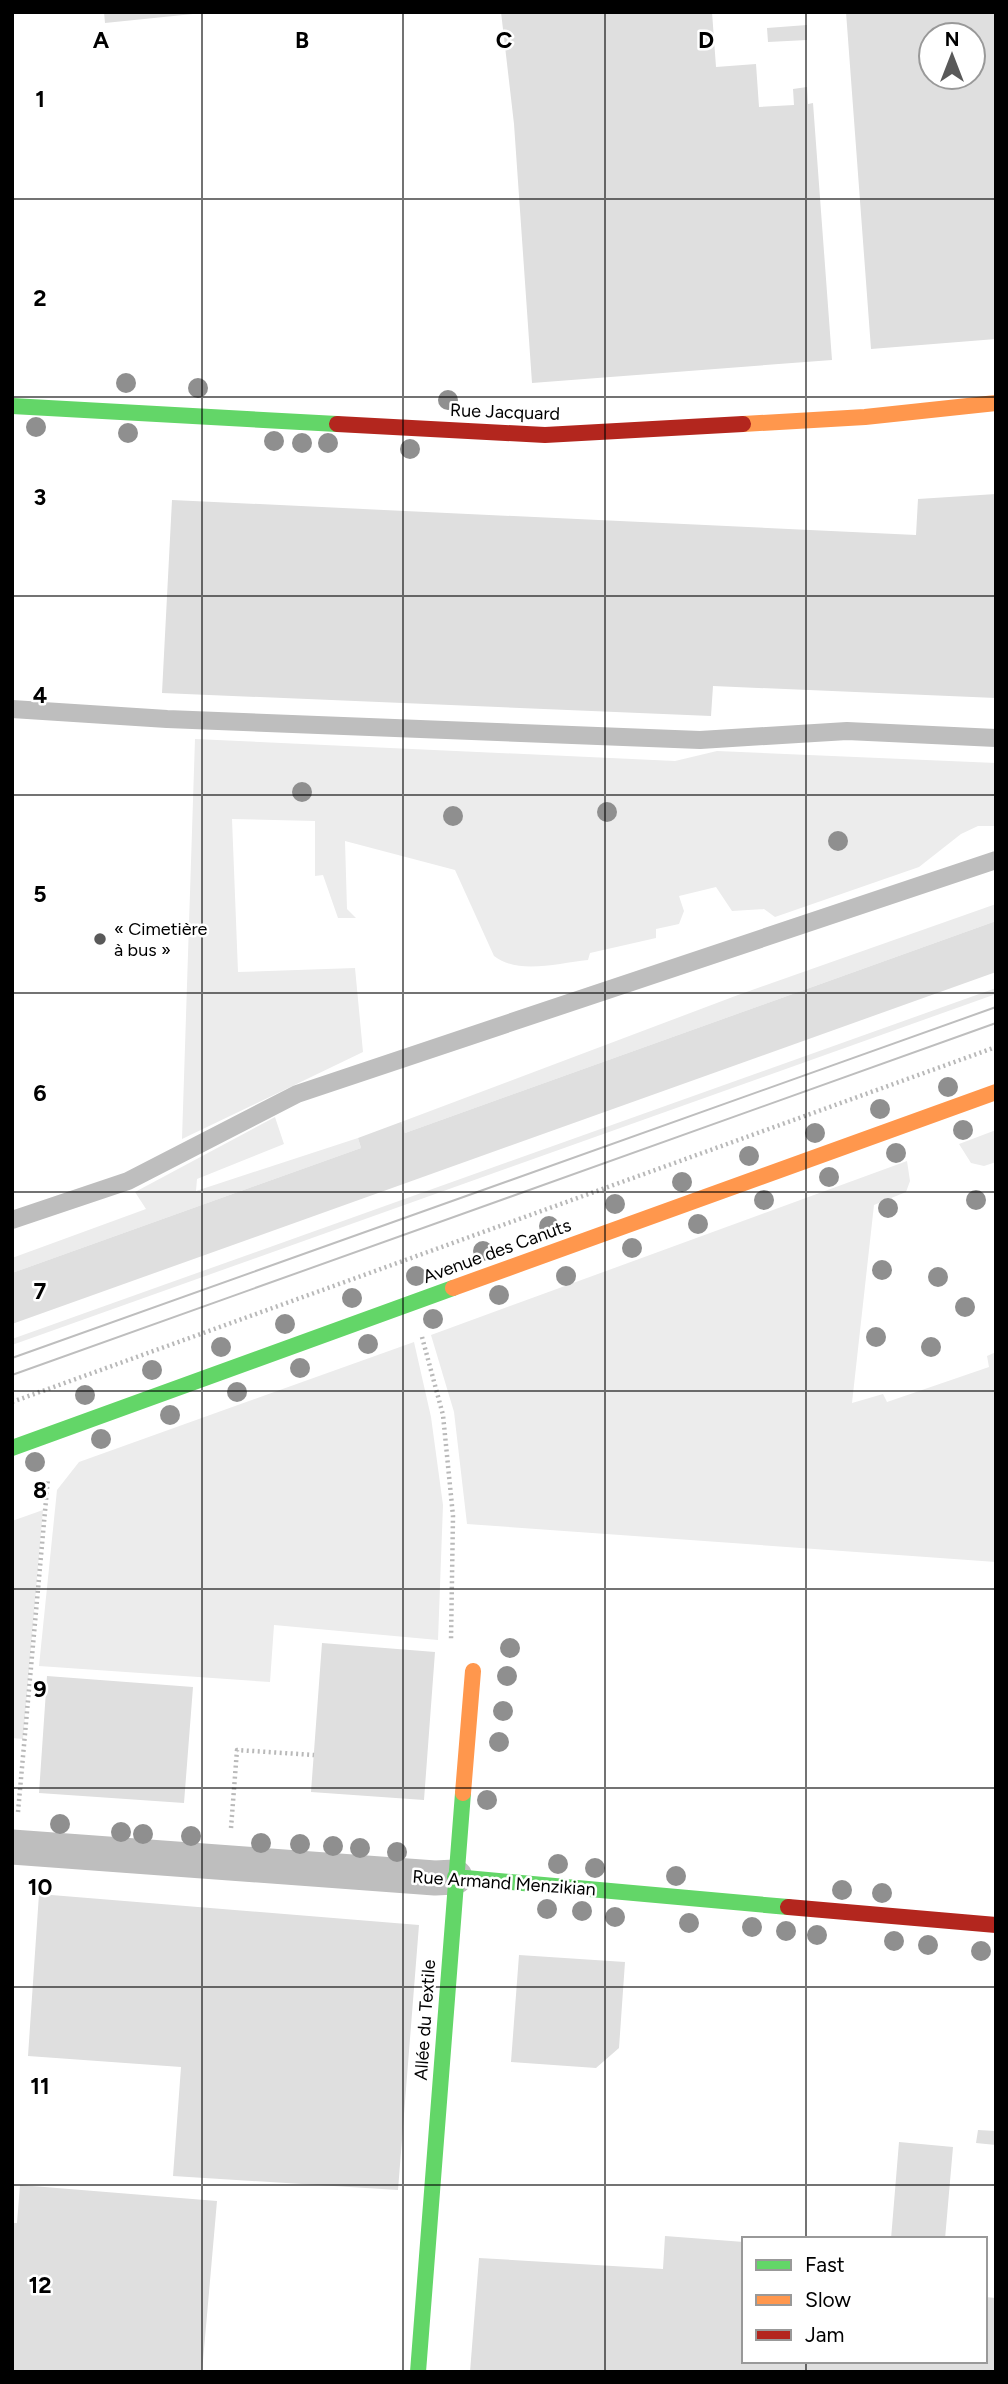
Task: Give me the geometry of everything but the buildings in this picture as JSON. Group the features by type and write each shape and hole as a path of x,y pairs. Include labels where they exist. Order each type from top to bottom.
{"street":[{"name":"Rue Jacquard","path":"12,406 545,435 865,416 996,403"},
{"name":"Avenue des Canuts","path":"12,1448 996,1092"},
{"name":"Allée du Textile","path":"418,2372 472,1671"},
{"name":"Rue Armand Menzikian","path":"14,1847 228,1864 455,1877 996,1925"}],"lane":[{"path":"12,709 180,720 700,740 847,731 996,738"},
{"path":"12,1220 128,1181 297,1094 996,860"}],"path":[{"path":"12,1402 996,1047"},
{"path":"421,1334 443,1415 453,1516 451,1647 472,1671"},
{"path":"14,1847 48,1478"},
{"path":"228,1864 237,1750 314,1755"}],"shaded area":[{"path":"195,739 675,761 717,751 996,763 996,826 978,826 961,834 919,867 775,917 764,909 732,911 716,887 679,896 684,911 679,924 656,929 656,938 590,953 588,960 526,966 504,962 494,956 455,870 345,841 347,909 356,918 338,918 323,875 315,876 315,821 232,819 238,972 355,968 363,1052 182,1139"},
{"path":"996,904 996,921 405,1133 401,1122 738,995"},
{"path":"996,988 996,994 12,1345 12,1339"},
{"path":"275,1117 284,1144 197,1179 196,1191 358,1138 361,1148 12,1273 12,1258 146,1209 135,1192"},
{"path":"996,1130 996,1162 984,1166 971,1163 959,1144"},
{"path":"907,1161 910,1181 906,1192 874,1205 852,1403 883,1394 887,1402 989,1367 987,1356 996,1352 996,1562 467,1524 454,1412 431,1335"},
{"path":"414,1342 431,1417 443,1505 438,1640 274,1625 270,1682 39,1666 57,1490 79,1462"},
{"path":"43,1510 23,1739 12,1738 12,1521"}],"tram line":[{"path":"12,1358 996,1007"},
{"path":"12,1375 996,1023"}],"traffic: fast":[{"path":"12,406 337,424"},
{"path":"12,1448 453,1288"},
{"path":"418,2372 463,1793"},
{"path":"455,1877 788,1907"}],"traffic: slow":[{"path":"743,424 865,417 996,403"},
{"path":"453,1288 996,1092"},
{"path":"463,1793 473,1671"}],"traffic: jam":[{"path":"337,424 545,435 743,424"},
{"path":"788,1907 996,1925"}],"place":[{"name":"« Cimetière à bus »","path":"100,939"}]}
